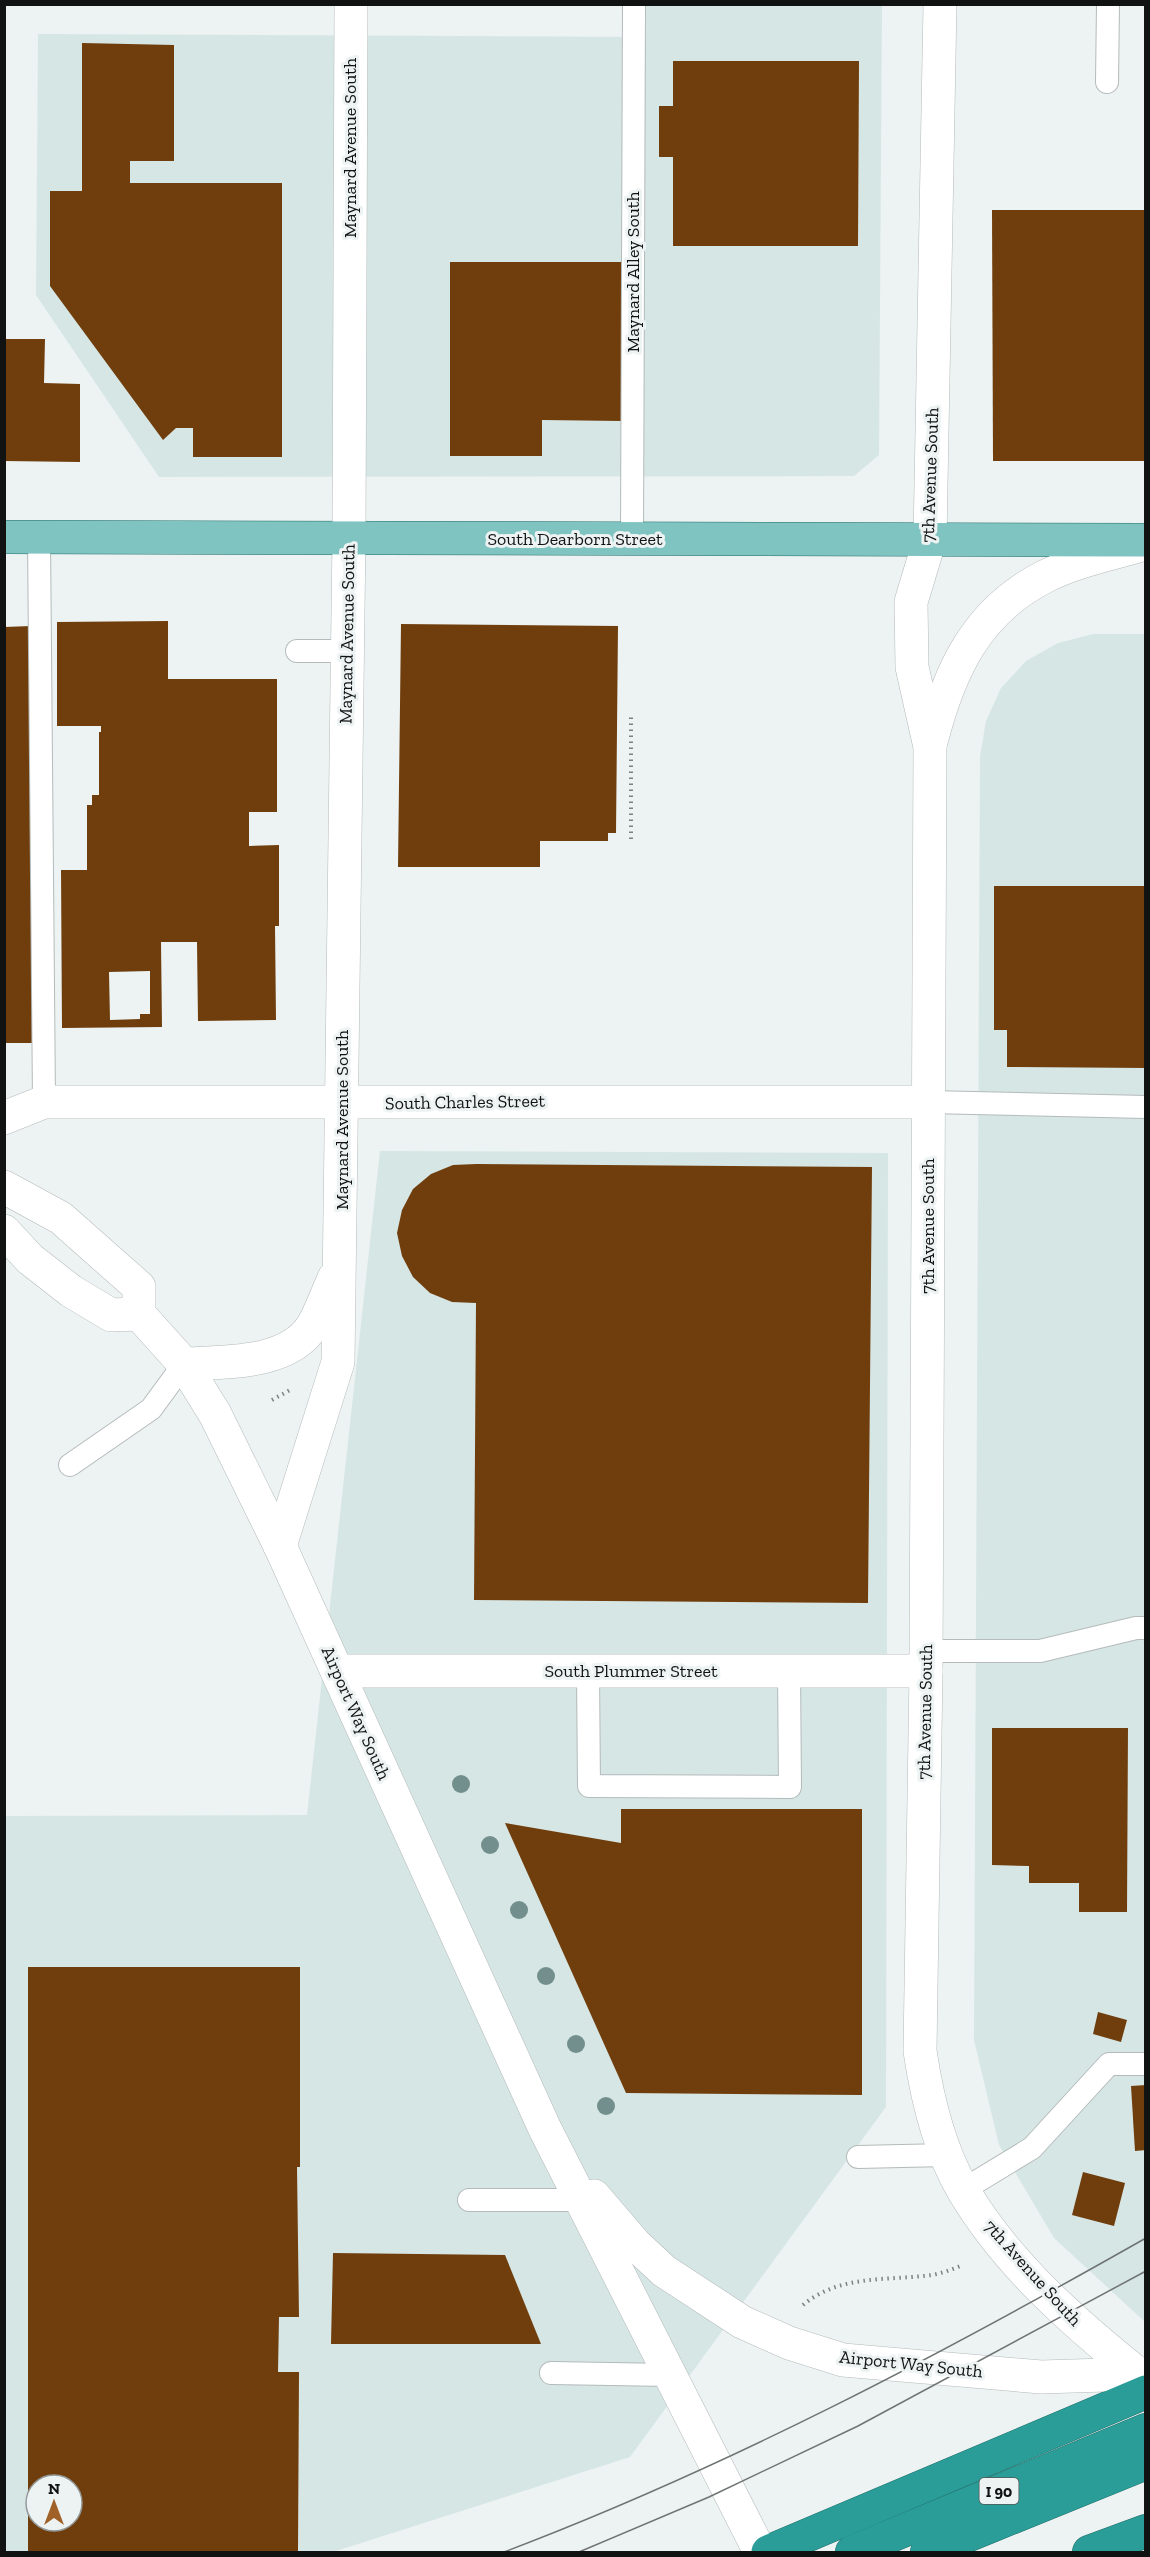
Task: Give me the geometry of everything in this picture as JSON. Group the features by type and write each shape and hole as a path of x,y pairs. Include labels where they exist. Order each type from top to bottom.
{"highway":[{"path":"768,2553 1143,2382"},
{"name":"I 90","path":"852,2553 1146,2430"},
{"path":"994,2526 1146,2441"},
{"name":"I 90","path":"927,2553 1146,2463"},
{"path":"1089,2553 1146,2531"}],"main road":[{"name":"Maynard Avenue South","path":"280,1546 338,1362 347,651 351,4"},
{"name":"7th Avenue South","path":"940,4 930,539 911,602 912,667 930,747 926,1661 920,2051 925,2086 947,2156 963,2190 998,2240 1078,2326 1143,2382"},
{"name":"South Dearborn Street","path":"4,537 930,539 1146,542"},
{"path":"930,747 938,716 959,662 983,623 999,608 1045,576 1146,542"},
{"name":"South Charles Street","path":"4,1118 44,1102 341,1104 630,1100 929,1102"},
{"path":"4,1187 62,1218 132,1280 139,1287 139,1314 111,1315 71,1291 30,1259 4,1230"},
{"name":"Maynard Avenue South","path":"184,1364 233,1362 282,1353 312,1327 341,1263"},
{"name":"Airport Way South","path":"139,1314 184,1364 215,1414 280,1546 545,2129 760,2553"},
{"name":"South Plummer Street","path":"337,1671 789,1671 926,1661"},
{"name":"Airport Way South","path":"545,2129 607,2214 664,2271 742,2322 789,2343 843,2360 1041,2377 1143,2382"}],"lane":[{"name":"Maynard Alley South","path":"632,539 634,4"},
{"path":"1107,82 1108,4"},
{"path":"39,537 44,1102"},
{"path":"297,651 347,651"},
{"path":"929,1102 1146,1107"},
{"path":"70,1465 151,1409 184,1364"},
{"path":"926,1661 1040,1651 1136,1628 1146,1628"},
{"path":"588,1671 589,1786 790,1787 789,1671"},
{"path":"963,2190 1032,2148 1109,2064 1146,2064"},
{"path":"858,2157 947,2156"},
{"path":"468,2200 581,2200"},
{"path":"551,2373 670,2375"}],"path":[{"path":"631,714 631,839"},
{"path":"803,2305 817,2293 834,2286 935,2275 963,2265"}],"shaded area":[{"path":"646,5 882,5 879,455 854,476 159,477 36,295 38,34 646,37"},
{"path":"1093,634 1145,634 1145,2322 1054,2238 999,2145 974,2040 980,757 986,721 1001,688 1026,661 1058,643"},
{"path":"380,1151 888,1153 886,2107 630,2457 333,2552 5,2552 4,1816 307,1815"}],"building":[{"path":"82,43 174,45 174,161 130,161 130,183 282,183 282,457 193,457 193,428 176,428 163,440 50,286 50,191 82,191"},
{"path":"673,61 859,61 858,246 673,246 673,157 659,157 659,106 673,106"},
{"path":"992,210 1146,210 1146,461 993,461"},
{"path":"450,262 622,262 621,421 542,420 542,456 450,456"},
{"path":"4,339 45,339 44,383 80,384 80,462 4,461"},
{"path":"168,621 168,679 277,679 277,812 249,812 249,846 279,845 279,926 275,926 276,1020 198,1021 197,942 161,942 162,1027 62,1028 61,870 87,870 87,805 92,805 92,795 99,795 99,732 101,732 101,726 57,726 57,622","holes":["150,971 150,1014 140,1014 140,1019 110,1020 109,972"]},
{"path":"401,624 618,626 616,833 608,833 608,841 540,841 540,867 398,867"},
{"path":"31,626 33,1043 4,1043 4,627"},
{"path":"994,886 1146,886 1146,1068 1007,1067 1007,1030 994,1030"},
{"path":"453,1165 872,1167 868,1603 474,1600 476,1303 452,1302 430,1293 413,1277 402,1256 397,1233 402,1210 413,1189 431,1174"},
{"path":"992,1728 1128,1728 1127,1912 1079,1912 1079,1883 1029,1883 1029,1866 992,1865"},
{"path":"621,1809 862,1809 862,2095 626,2093 505,1823 621,1843"},
{"path":"28,1967 300,1967 300,2167 297,2167 299,2317 279,2317 278,2372 299,2372 298,2552 28,2552 28,2533 84,2533 84,2473 28,2473"},
{"path":"1098,2012 1127,2020 1121,2042 1093,2034"},
{"path":"1146,2085 1146,2150 1135,2151 1131,2086"},
{"path":"1083,2172 1125,2183 1114,2226 1072,2215"},
{"path":"333,2253 505,2255 541,2344 331,2344"}],"tram line":[{"path":"504,2552 670,2484 831,2407 911,2367 1146,2238"},
{"path":"579,2552 709,2497 858,2426 1146,2271"}]}
